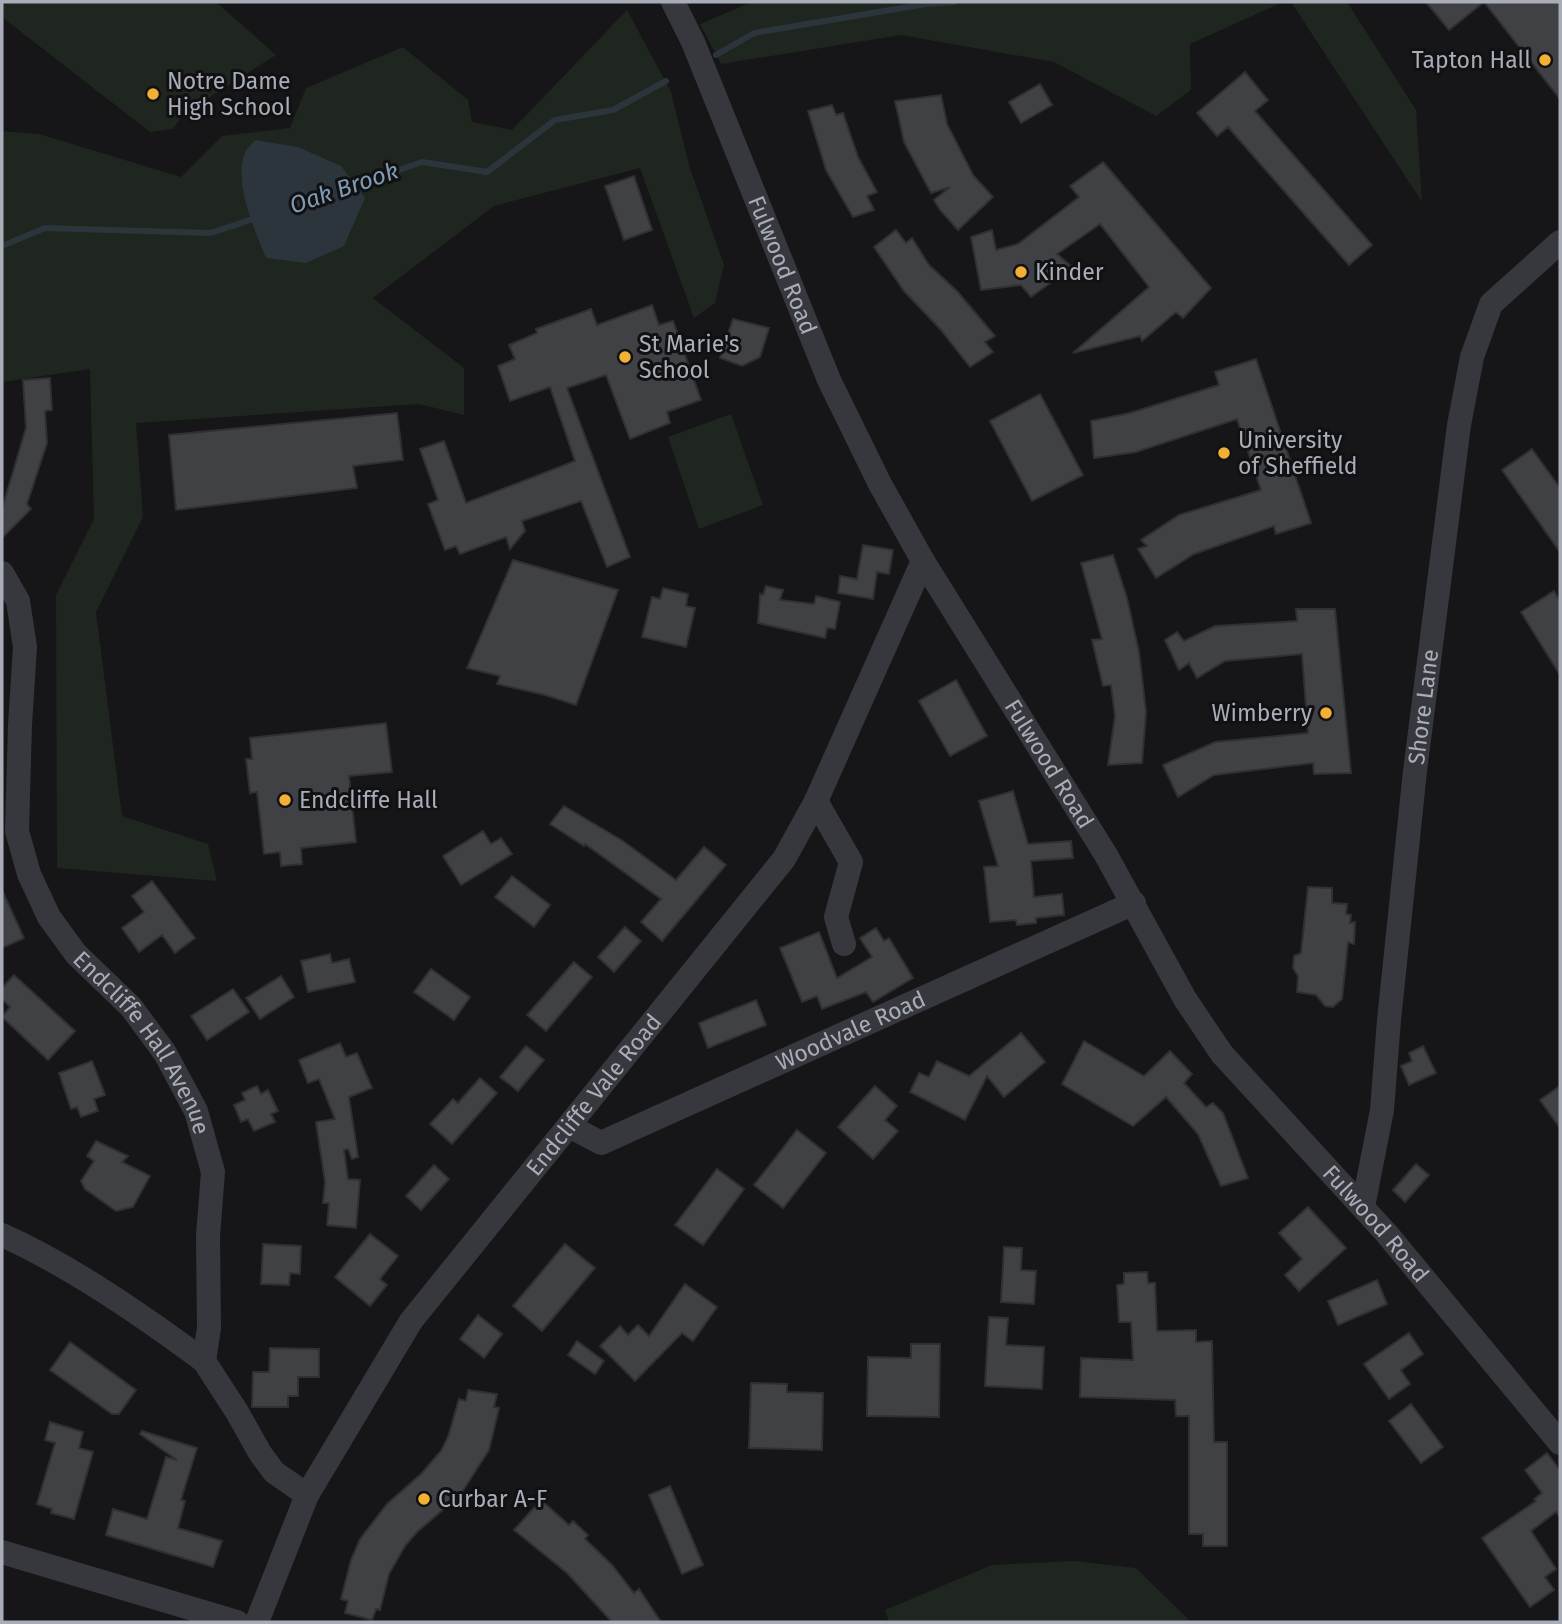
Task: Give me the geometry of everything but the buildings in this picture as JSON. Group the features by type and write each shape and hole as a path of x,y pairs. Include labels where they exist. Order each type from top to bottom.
{"street":[{"name":"Fulwood Road","path":"673,2 693,42 829,380 880,484 923,561 1134,903 1185,999 1222,1054 1363,1207 1560,1443"},
{"name":"Shore Lane","path":"1363,1207 1382,1110 1415,771 1459,425 1472,357 1491,304 1560,242"},
{"name":"Endcliffe Vale Road","path":"257,1622 307,1495 411,1321 784,859 816,801 923,561"},
{"name":"Endcliffe Hall Avenue","path":"2,573 18,601 26,646 20,725 17,831 29,874 48,917 76,954 131,1007 165,1053 196,1111 213,1172 208,1236 209,1328 204,1361"},
{"path":"816,801 850,862 836,917 844,944"},
{"name":"Woodvale Road","path":"569,1126 601,1143 1134,903"},
{"path":"2,1235 146,1319 204,1361 274,1472 307,1495"},
{"path":"2,1552 237,1622"}],"shaded area":[{"path":"2,2 216,2 276,55 183,114 173,129 150,132 2,17"},
{"path":"752,2 1283,2 1190,44 1191,90 1156,116 1054,62 901,35 721,64 700,24"},
{"path":"1291,2 1347,2 1416,110 1422,202"},
{"path":"627,10 671,92 689,165 724,265 715,303 694,318 640,168 494,206 373,298 464,368 464,415 419,404 136,423 143,517 96,612 122,816 208,844 217,881 57,868 56,595 94,519 90,369 2,382 2,131 39,134 181,177 222,136 290,128 306,88 403,47 468,100 472,122 512,130"},
{"path":"731,414 763,505 699,529 668,437"},
{"path":"1074,1561 1136,1568 1191,1622 889,1622 885,1610 992,1565"}],"water":[{"path":"255,140 298,147 341,166 365,198 344,246 306,263 266,258 243,192 242,165 245,153"}],"waterway":[{"name":"Oak Brook","path":"716,55 754,33 926,4 954,2"},
{"name":"Oak Brook","path":"349,187 422,162 487,172 555,120 613,110 666,81"},
{"name":"Oak Brook","path":"2,246 45,228 211,233 259,217"}],"place":[{"name":"Tapton Hall","path":"1545,60"},
{"name":"Notre Dame High School","path":"153,94"},
{"name":"Kinder","path":"1021,272"},
{"name":"St Marie's School","path":"625,357"},
{"name":"University of Sheffield","path":"1224,453"},
{"name":"Wimberry","path":"1326,713"},
{"name":"Endcliffe Hall","path":"285,800"},
{"name":"Curbar A-F","path":"424,1499"}]}
